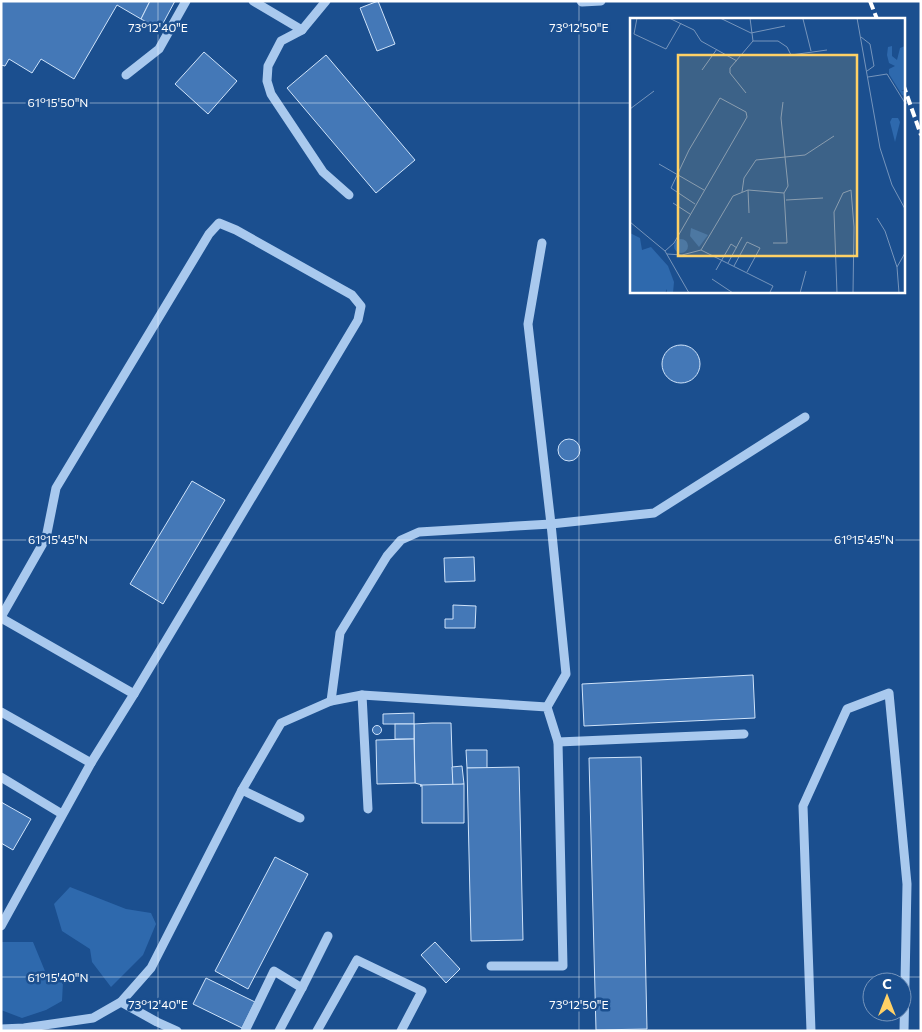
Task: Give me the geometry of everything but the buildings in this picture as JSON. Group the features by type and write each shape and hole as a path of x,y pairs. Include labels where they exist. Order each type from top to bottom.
{"lane":[{"path":"126,75 159,49 186,1"},
{"path":"253,1 302,30"},
{"path":"326,1 302,30 281,41 268,66 267,81 271,94 323,172 349,195"},
{"path":"582,1 601,1"},
{"path":"1,926 91,763 134,694 358,320 361,306 352,295 236,230 219,223 209,234 56,488 46,538 1,618 134,694"},
{"path":"491,966 563,966 558,742 547,706 566,674 528,324 542,243"},
{"path":"331,701 340,633 387,556 401,540 419,532 551,524 654,513 805,417"},
{"path":"811,1031 803,806 847,709 889,693 907,884 904,1031"},
{"path":"1,1028 24,1028 93,1018 121,1002 151,968 242,790 282,723 331,701 362,696 547,706"},
{"path":"362,696 368,809"},
{"path":"1,712 91,763"},
{"path":"558,742 744,734"},
{"path":"1,777 62,814"},
{"path":"242,790 300,818"},
{"path":"279,1031 328,936"},
{"path":"317,1031 357,960 422,991 401,1031"},
{"path":"245,1031 274,971 302,988"},
{"path":"121,1002 177,1031"}],"shaded area":[{"path":"70,887 126,909 151,913 156,924 143,955 111,987 92,962 90,949 62,931 54,904"},
{"path":"1,942 33,942 47,976 63,982 62,1001 46,1010 22,1018 1,1010"}],"railway":[{"path":"870,1 877,18"},
{"path":"904,87 921,135"}]}
